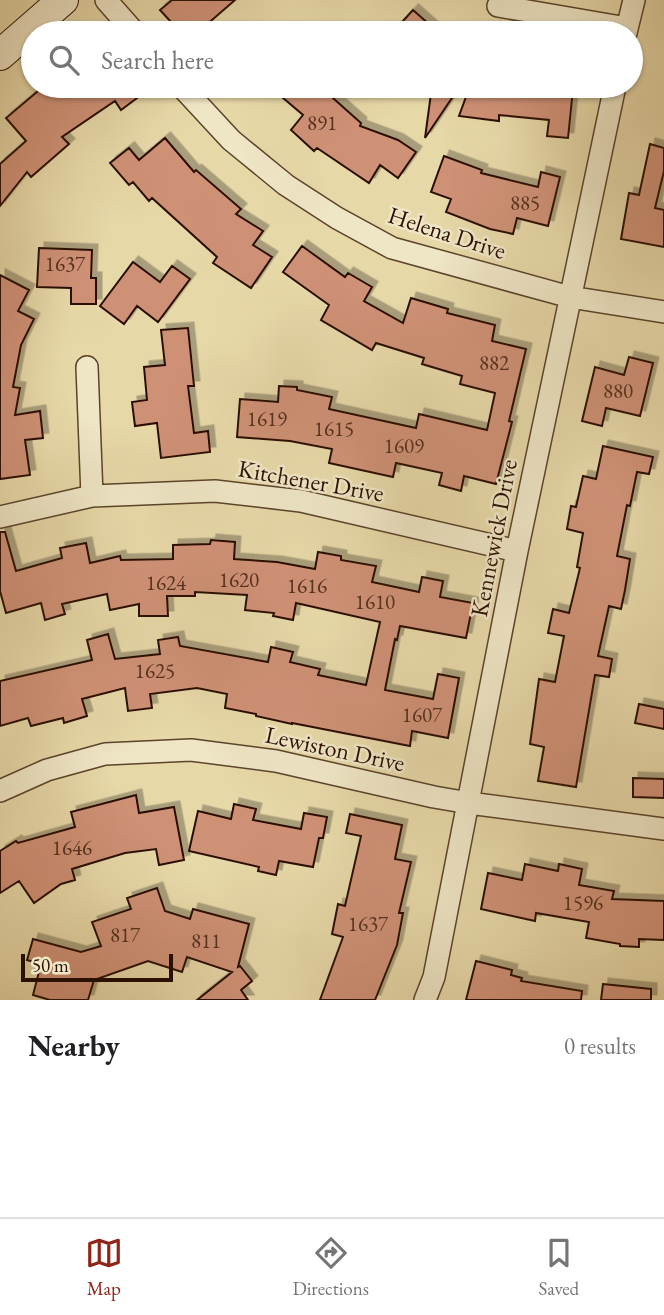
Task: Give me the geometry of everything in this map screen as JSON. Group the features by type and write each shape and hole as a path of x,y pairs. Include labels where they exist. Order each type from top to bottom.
{"main road":[{"path":"39,21 63,0"},
{"path":"0,55 21,37"}],"street":[{"path":"106,0 124,21"},
{"path":"629,21 634,0"},
{"path":"498,6 575,21"},
{"name":"Helena Drive","path":"192,98 231,141 286,185 337,218 392,248 570,297 664,312"},
{"name":"Kennewick Drive","path":"425,1000 434,977 517,551 612,98"},
{"path":"87,367 92,496"},
{"name":"Kitchener Drive","path":"0,517 92,496 215,491 301,501 517,551"},
{"name":"Lewiston Drive","path":"0,791 47,770 105,754 191,750 276,761 469,803 664,829"}],"building":[{"path":"172,0 235,0 211,21 170,21 160,10"},
{"path":"413,10 425,21 403,21"},
{"path":"30,98 137,98 121,110 115,101 62,137 69,144 31,177 27,172 0,206 0,164 26,141 6,118"},
{"path":"283,98 333,98 361,123 360,126 398,140 416,152 398,178 380,165 369,183 317,148 314,151 291,130 303,115"},
{"path":"430,98 452,98 425,138"},
{"path":"466,98 572,98 568,138 547,136 549,120 499,115 499,121 459,116"},
{"path":"165,138 194,172 196,170 241,209 236,214 263,231 253,245 272,257 251,288 213,263 217,257 152,198 149,201 133,182 129,185 110,163 129,148 139,160"},
{"path":"650,144 664,148 664,171 655,208 664,210 664,247 621,239 629,193 639,195"},
{"path":"444,156 482,170 481,173 538,187 541,172 560,177 548,226 517,218 513,234 490,229 446,212 451,199 431,192"},
{"path":"302,246 345,277 348,273 372,287 364,301 403,323 411,298 448,309 447,313 495,325 492,341 526,349 509,421 512,422 496,484 464,476 461,491 439,485 442,473 396,463 393,477 329,463 332,449 290,441 237,437 240,399 278,402 279,386 297,387 297,390 332,397 329,409 416,428 419,414 487,430 495,393 460,384 462,376 422,364 424,358 376,343 372,350 321,320 329,305 283,272"},
{"path":"39,248 92,250 91,278 96,278 96,304 71,304 71,288 37,287"},
{"path":"133,262 160,282 172,266 190,279 158,322 137,306 124,324 100,306"},
{"path":"0,275 29,290 18,311 34,319 21,345 13,387 20,388 15,415 40,411 43,438 25,440 30,475 0,479"},
{"path":"188,328 194,386 188,386 194,433 208,431 210,452 161,458 157,423 135,426 132,402 147,400 144,367 165,365 161,330"},
{"path":"629,357 653,363 640,416 606,408 602,426 582,421 595,367 624,375"},
{"path":"603,446 653,457 649,474 637,472 630,506 627,505 617,556 630,559 625,590 621,609 609,606 598,656 612,659 609,677 595,675 576,787 538,781 544,747 530,744 539,679 555,682 564,636 548,633 553,609 569,613 580,568 577,567 583,533 567,529 571,506 576,507 583,476 596,479"},
{"path":"0,532 5,532 16,571 62,558 60,548 86,543 90,563 120,556 121,560 173,559 173,545 210,544 211,540 235,542 234,559 277,562 315,569 318,552 341,556 341,560 376,566 372,582 419,592 422,577 443,581 440,597 473,603 466,638 400,626 385,690 433,699 438,674 459,678 448,738 412,731 410,746 292,724 225,708 227,694 197,688 150,694 152,708 128,711 125,688 82,699 87,716 64,723 63,718 31,726 28,718 0,726 0,681 92,660 87,640 108,634 115,659 160,654 158,640 178,637 180,646 268,662 271,647 293,652 290,662 320,669 318,675 366,685 380,622 296,603 293,620 273,616 274,613 245,610 247,595 195,592 195,596 167,596 168,616 139,616 139,604 110,610 107,594 62,604 65,614 45,620 41,603 6,613 0,591"},
{"path":"639,704 664,709 664,729 635,723"},
{"path":"633,778 664,779 664,798 633,797"},
{"path":"136,795 139,813 174,807 184,860 159,865 156,849 125,853 72,869 75,880 61,884 34,903 19,881 0,893 0,851 16,841 18,843 75,827 71,812"},
{"path":"234,804 256,809 253,820 301,829 304,813 327,817 313,867 279,861 276,875 258,871 259,867 189,851 198,811 231,819"},
{"path":"350,814 402,825 395,859 411,862 399,913 403,913 397,945 375,1000 320,1000 343,937 332,934 338,904 345,906 361,836 346,833"},
{"path":"525,864 558,871 559,864 582,869 579,885 614,891 612,899 664,901 664,940 639,939 639,947 620,946 586,938 589,922 536,913 535,921 481,909 488,873 522,880"},
{"path":"157,888 165,911 190,919 193,909 249,924 238,967 240,966 252,981 241,990 248,1000 197,1000 232,972 187,957 182,972 148,961 94,980 88,1000 50,1000 33,995 41,964 27,960 33,939 81,952 101,946 92,922 131,909 127,898"},
{"path":"476,961 512,970 511,975 522,978 521,981 582,991 581,1000 466,1000"},
{"path":"603,984 651,989 651,1000 601,1000"}]}
